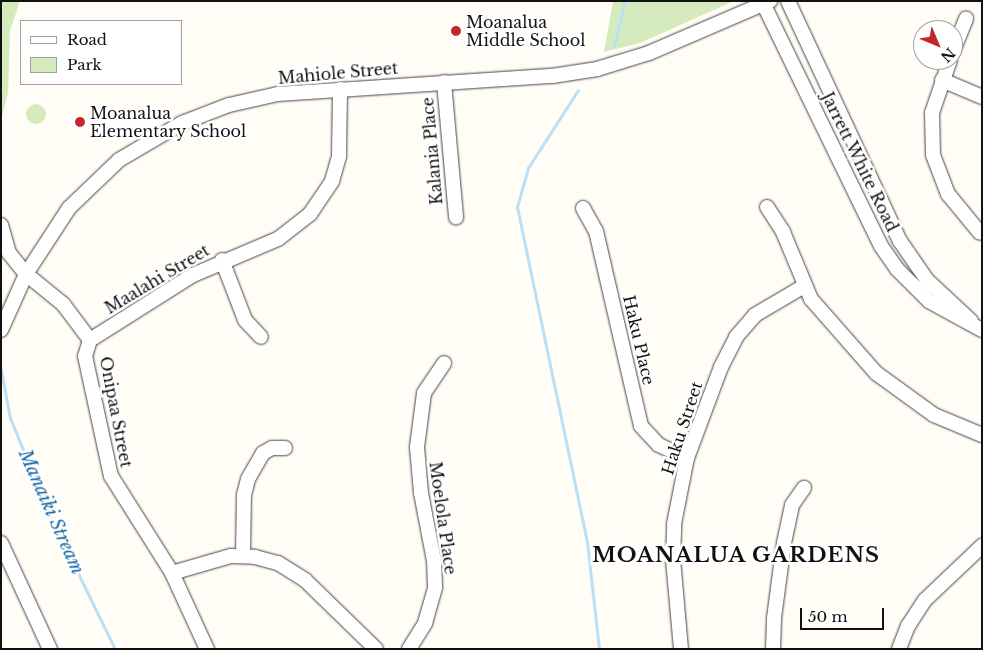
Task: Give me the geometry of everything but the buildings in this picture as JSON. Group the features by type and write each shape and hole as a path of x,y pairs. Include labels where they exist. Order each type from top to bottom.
{"street":[{"name":"Jarrett White Road","path":"788,1 904,247 927,280 981,330"},
{"name":"Jarrett White Road","path":"765,2 881,246 897,269 929,301 981,330"},
{"name":"Mahiole Street","path":"1,330 26,274 69,208 103,174 139,146 182,123 229,105 278,94 597,69 649,53 765,2"},
{"path":"963,26 966,18"},
{"path":"946,70 932,113 933,155 948,194 980,233"},
{"path":"942,80 982,97"},
{"name":"Kalania Place","path":"444,82 456,217"},
{"name":"Maalahi Street","path":"90,340 192,275 222,260 278,239 300,224 318,204 332,181 339,156 340,89"},
{"path":"767,207 787,240 804,286 824,314 876,373 934,415 982,435"},
{"name":"Haku Place","path":"584,208 596,231 641,426 659,445 687,458"},
{"name":"Onipaa Street","path":"1,224 5,246 26,274 63,304 90,340 86,356 111,476 172,573 207,649"},
{"path":"222,260 245,320 261,337"},
{"name":"Haku Street","path":"681,649 673,560 674,524 687,458 736,337 755,315 804,286"},
{"name":"Moelola Place","path":"409,649 425,623 435,587 434,562 421,493 417,447 424,394 444,363"},
{"path":"243,556 244,495 248,479 263,453 272,448 285,448"},
{"path":"774,649 774,618 784,543 792,505 804,488"},
{"path":"1,542 25,600 50,649"},
{"path":"899,649 908,626 924,600 982,546"},
{"path":"172,573 220,558 243,556 272,561 297,574 376,649"}],"green space":[{"path":"1,1 20,1 10,31 8,93 1,120"},
{"path":"613,1 734,1 640,43 604,52"},
{"path":"36,104 43,107 46,114 43,121 36,124 29,121 26,114 29,107"}],"waterway":[{"path":"614,46 625,1"},
{"path":"578,90 528,168 517,207 587,542 599,649"},
{"name":"Manaiki Stream","path":"1,370 10,418 52,520 115,649"}],"place":[{"name":"Moanalua Middle School","path":"456,31"},
{"name":"Moanalua Elementary School","path":"80,122"}],"district":[{"name":"MOANALUA GARDENS","path":"736,555"}]}
